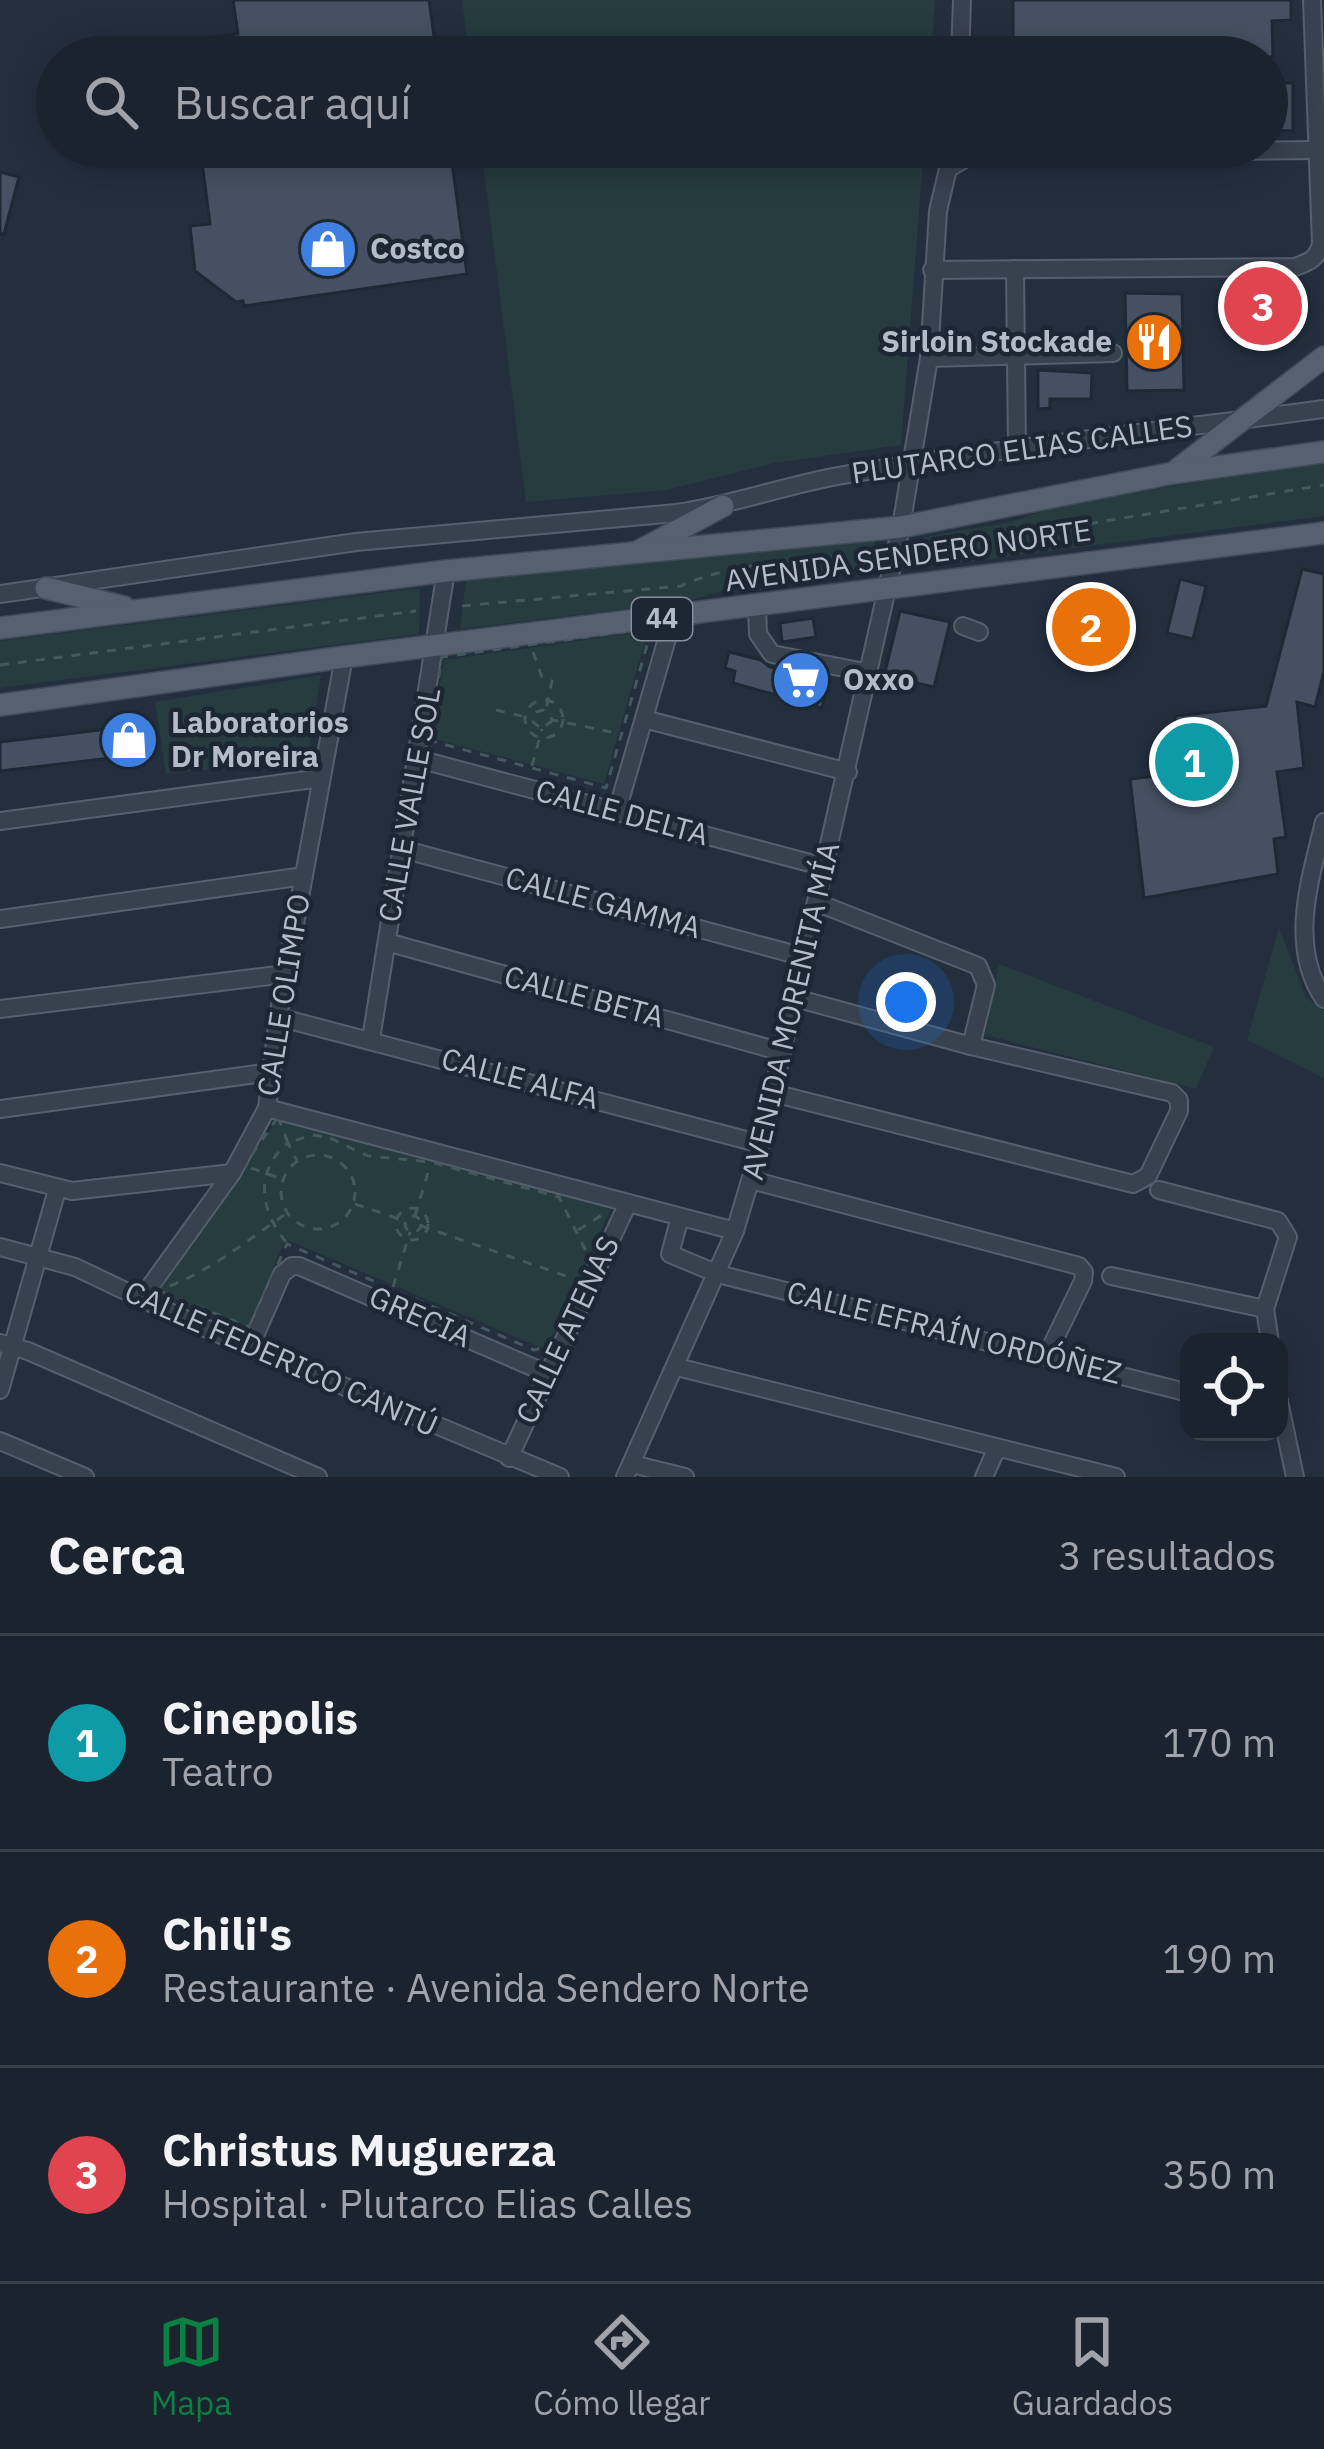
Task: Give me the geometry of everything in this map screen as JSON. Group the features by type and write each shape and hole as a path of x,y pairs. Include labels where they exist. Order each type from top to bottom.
{"main road":[{"path":"1173,473 1324,358"},
{"name":"44","path":"901,526 1173,473 1324,452"},
{"path":"629,556 724,506"},
{"name":"AVENIDA SENDERO NORTE","path":"0,628 446,571 901,526"},
{"name":"AVENIDA SENDERO NORTE","path":"0,704 1324,533"},
{"path":"46,588 136,610"}],"street":[{"path":"961,36 962,0"},
{"path":"932,270 1295,267 1310,262 1321,244 1312,0"},
{"name":"AVENIDA MORENITA MÍA","path":"1288,140 1320,139"},
{"name":"AVENIDA MORENITA MÍA","path":"629,1470 718,1274 752,1180 889,590 929,358 942,184 951,168"},
{"path":"1015,269 1017,449"},
{"path":"929,358 1113,353"},
{"name":"PLUTARCO ELIAS CALLES","path":"724,506 784,487 912,465 1324,409"},
{"path":"0,594 356,542 633,519 724,506"},
{"name":"CALLE VALLE SOL","path":"370,1039 446,571"},
{"path":"757,607 758,634 772,654 870,673"},
{"path":"617,811 673,618"},
{"name":"CALLE OLIMPO","path":"149,1294 238,1169 267,1108 278,1017 344,657"},
{"path":"644,718 848,772"},
{"name":"CALLE DELTA","path":"418,759 826,867"},
{"path":"0,821 321,778"},
{"path":"1324,822 1318,886 1302,932 1309,972 1324,999"},
{"name":"CALLE GAMMA","path":"402,849 804,956"},
{"path":"0,919 304,876"},
{"path":"818,903 978,966 986,985 970,1046"},
{"name":"CALLE BETA","path":"387,942 782,1052"},
{"path":"0,1009 286,974"},
{"path":"773,1093 1129,1183 1148,1176 1180,1105 1172,1093 970,1046 795,998"},
{"name":"CALLE ALFA","path":"278,1017 760,1144"},
{"path":"0,1108 271,1072"},
{"path":"267,1108 620,1206 735,1231"},
{"path":"0,1173 56,1190 94,1191 238,1169"},
{"path":"752,1180 1079,1266 1083,1281 1047,1355"},
{"path":"0,1390 6,1344 56,1190"},
{"path":"1159,1190 1278,1221 1288,1237 1264,1309 1268,1333"},
{"name":"CALLE ATENAS","path":"509,1458 620,1206"},
{"name":"CALLE EFRAÍN ORDÓÑEZ","path":"680,1217 670,1254 718,1274 1180,1391"},
{"name":"CALLE FEDERICO CANTÚ","path":"0,1247 38,1255 149,1294 250,1347 560,1477"},
{"name":"GRECIA","path":"250,1347 282,1274 292,1266 547,1373"},
{"path":"1111,1276 1264,1309"},
{"path":"6,1344 318,1477"},
{"path":"677,1367 1116,1477"},
{"path":"0,1441 85,1477"},
{"path":"1287,1441 1295,1477"},
{"path":"984,1477 997,1448"},
{"path":"629,1470 685,1477"}],"path":[{"path":"929,550 1324,484"},
{"path":"462,606 681,586 712,571 797,562 838,564 864,554"},
{"path":"0,665 416,610"},
{"path":"652,628 622,735 606,788 428,740 442,657 652,628"},
{"path":"531,644 538,670 552,681 546,710"},
{"path":"549,700 559,708 562,722 552,736 539,737 530,731 525,717 532,704 549,700"},
{"path":"496,710 533,718"},
{"path":"546,710 553,720 622,735"},
{"path":"542,730 533,718 546,710"},
{"path":"531,768 542,730 553,720"},
{"path":"149,1294 278,1117 297,1162"},
{"path":"322,1136 368,1156 431,1162 559,1197 590,1259 552,1345 534,1350 287,1244 265,1204 266,1174 274,1156 288,1143 322,1136"},
{"path":"317,1155 340,1162 354,1182 353,1203 345,1217 324,1228 300,1225 287,1213 280,1196 283,1179 297,1162 317,1155"},
{"path":"353,1203 405,1221 415,1216 431,1162"},
{"path":"238,1169 283,1179"},
{"path":"576,1231 620,1206"},
{"path":"417,1209 427,1216 419,1238 409,1239 400,1233 398,1219 405,1210 417,1209"},
{"path":"149,1294 214,1268 287,1213"},
{"path":"415,1216 424,1227 580,1281"},
{"path":"392,1289 409,1239 405,1221"},
{"path":"410,1232 424,1227"},
{"path":"149,1294 249,1327 287,1244"}],"green space":[{"path":"462,0 935,0 932,36 466,36"},
{"path":"484,168 922,168 901,445 774,463 666,490 526,502"},
{"path":"1324,461 1324,516 926,567 924,537 1010,522 1062,505"},
{"path":"877,535 868,568 748,583 689,601 460,629 466,580"},
{"path":"420,588 419,634 0,688 0,641"},
{"path":"648,631 604,784 431,738 444,660"},
{"path":"321,675 308,759 166,774 155,702"},
{"path":"1279,928 1306,997 1324,1011 1324,1078 1247,1040"},
{"path":"999,964 1214,1047 1196,1089 985,1035"},
{"path":"279,1118 611,1209 546,1350 285,1239 249,1329 155,1291"}],"building":[{"path":"233,0 429,0 434,36 220,36 238,34"},
{"path":"1013,0 1291,0 1291,20 1272,21 1272,36 1013,36"},
{"path":"1288,83 1293,83 1293,131 1288,131"},
{"name":"Costco","path":"203,168 453,168 467,274 244,306 195,271 190,226 210,224"},
{"path":"0,172 19,177 4,234 0,234"},
{"path":"1226,291 1301,292 1301,320 1226,320"},
{"name":"Sirloin Stockade","path":"1125,293 1182,294 1184,390 1127,391"},
{"path":"1038,370 1092,373 1091,399 1050,399 1050,408 1038,409"},
{"path":"1302,569 1324,574 1324,671 1315,707 1297,702 1304,768 1277,772 1286,837 1274,839 1278,874 1144,898 1130,779 1180,773 1175,716 1266,706"},
{"path":"1180,579 1206,586 1193,639 1167,633"},
{"path":"1120,593 1100,667 1064,657 1079,598"},
{"path":"900,611 950,622 934,687 884,676"},
{"name":"Oxxo","path":"813,618 816,637 782,642 780,623"},
{"path":"729,652 770,667 820,676 827,684 822,708 733,683 735,671 725,668"},
{"path":"150,724 154,753 0,771 0,742"}],"place":[{"name":"Costco","path":"328,249"},
{"name":"Christus Muguerza","path":"1263,306"},
{"name":"Sirloin Stockade","path":"1154,342"},
{"name":"Chili's","path":"1091,627"},
{"name":"Oxxo","path":"801,680"},
{"name":"Laboratorios Dr Moreira","path":"129,740"},
{"name":"Cinepolis","path":"1194,762"}]}
